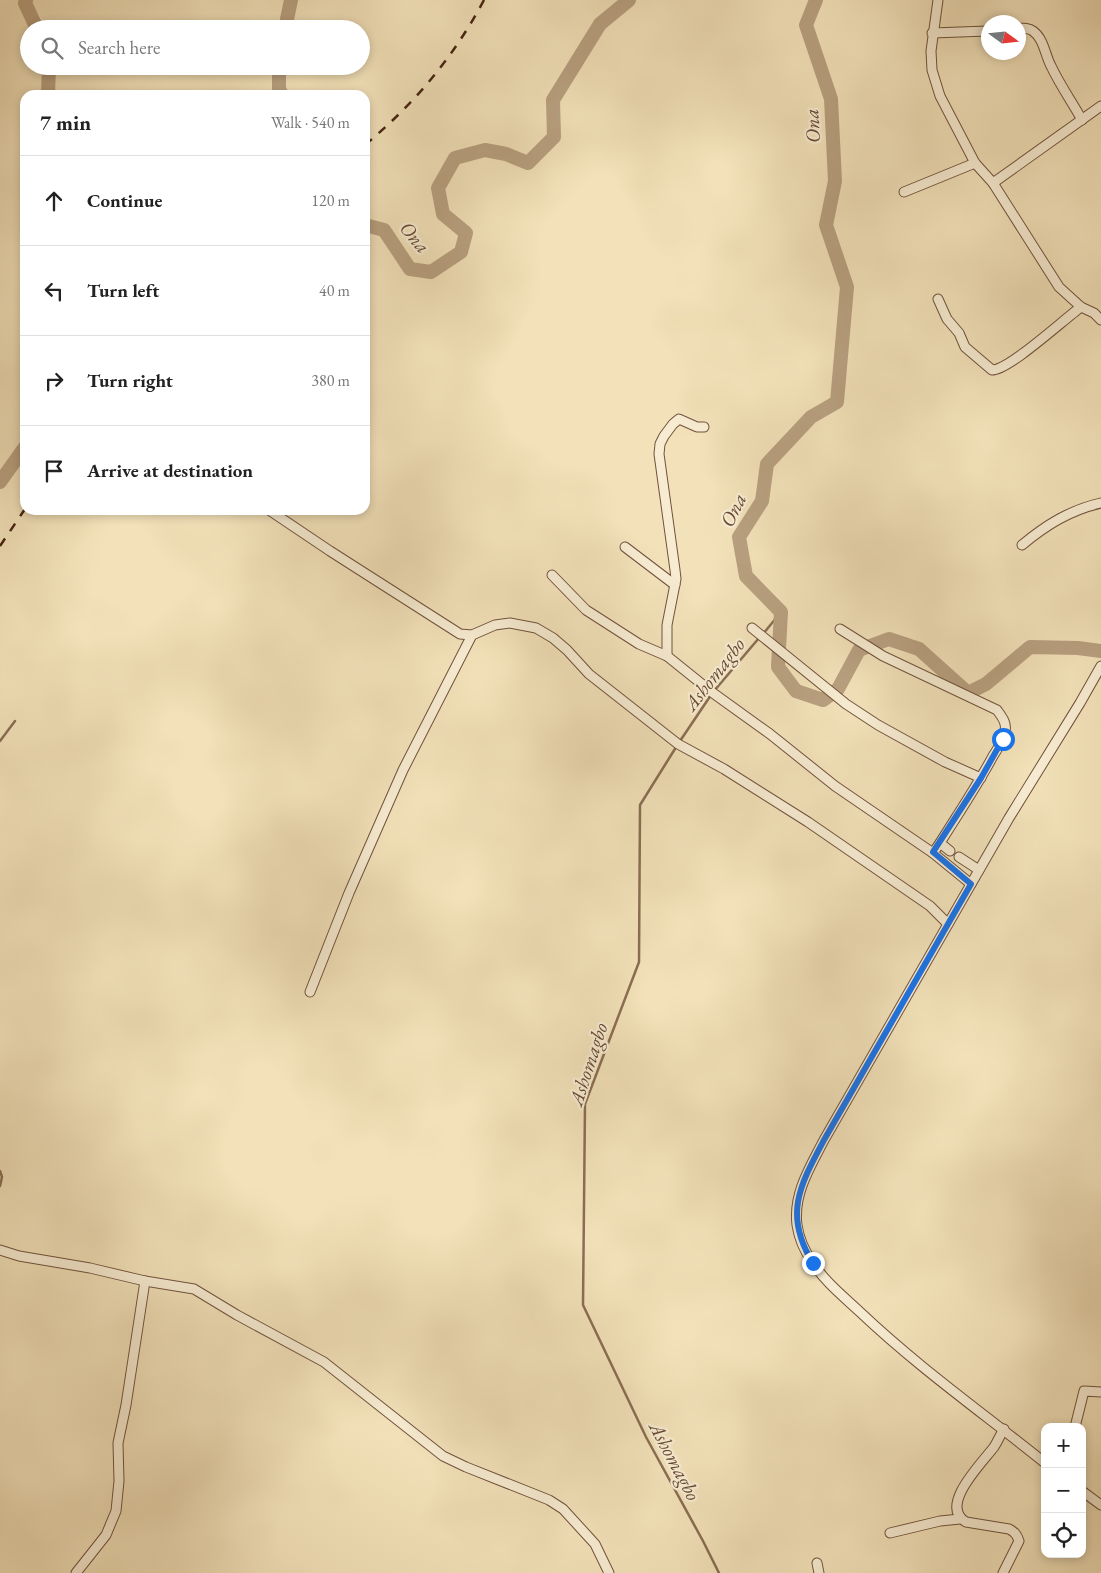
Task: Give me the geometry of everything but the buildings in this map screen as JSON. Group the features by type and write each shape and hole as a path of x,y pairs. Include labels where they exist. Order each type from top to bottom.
{"street":[{"path":"938,0 932,33 932,70 935,84 975,163 993,183 1059,287 1080,307 1099,314"},
{"path":"1026,28 1037,35 1050,65 1082,120"},
{"path":"932,33 981,32"},
{"path":"993,183 1101,106"},
{"path":"904,192 975,163"},
{"path":"938,299 947,319 959,333 965,347 992,370 998,370 1020,356 1080,307"},
{"path":"667,656 667,625 675,585 675,570 660,466 660,444 668,429 679,420 697,427 704,427"},
{"path":"1022,545 1064,515 1101,503"},
{"path":"277,515 460,634 472,635 495,625 510,623 536,628 553,638 589,674 678,744 732,774 808,822 923,901 948,924"},
{"path":"625,547 675,585"},
{"path":"552,575 586,610 639,644 667,656 835,786 933,852 971,884"},
{"path":"752,628 846,704 878,725 945,762 981,778"},
{"path":"840,629 883,656 997,710 1005,723 1005,732 981,778 933,852"},
{"path":"310,992 349,893 403,770 472,635"},
{"path":"1041,1460 890,1340 819,1272 803,1245 797,1225 798,1198 818,1151 1009,818 1101,666"},
{"path":"940,843 950,851"},
{"path":"959,857 979,870"},
{"path":"0,1250 18,1256 90,1268 145,1281 184,1286 199,1292 237,1315 324,1362 443,1456 556,1504 580,1526 595,1544 609,1573"},
{"path":"76,1573 106,1535 116,1511 118,1443 126,1405 145,1281"},
{"path":"1076,1423 1084,1391 1101,1392"},
{"path":"960,1519 957,1512 960,1493 1004,1429"},
{"path":"1086,1494 1101,1505"},
{"path":"890,1533 960,1519 966,1522 1014,1531 1019,1541 1004,1573"},
{"path":"817,1564 819,1573"}],"waterway":[{"name":"Ona","path":"26,0 25,3 33,20"},
{"name":"Ona","path":"287,20 291,0"},
{"name":"Ona","path":"370,226 384,230 410,269 431,272 461,252 466,233 443,214 438,188 455,158 485,150 506,154 528,163 554,137 553,100 600,24 629,0"},
{"name":"Ona","path":"816,0 806,25 831,99 835,181 826,225 847,287 837,402 811,417 767,464 762,501 739,537 746,576 781,612 778,667 796,691 823,700 838,689 859,650 889,639 919,649 968,693 986,684 1030,647 1078,648 1101,651"},
{"name":"Ona","path":"48,90 49,75"},
{"name":"Ona","path":"279,75 280,90"},
{"name":"Ona","path":"0,482 20,454"},
{"name":"Ashomagbo","path":"763,634 781,612"},
{"name":"Ashomagbo","path":"714,691 759,638"},
{"name":"Ashomagbo","path":"711,695 640,805 639,962 585,1104 583,1305 646,1437 719,1573"},
{"path":"0,741 15,721"},
{"path":"0,1171 2,1177 0,1186"}],"railway":[{"path":"370,141 400,113 432,78 459,41 484,0"},
{"path":"0,546 21,515"}],"route":[{"path":"813,1263 803,1245 797,1225 798,1198 803,1184 824,1140 971,884 933,852 981,778 1003,739"}]}
